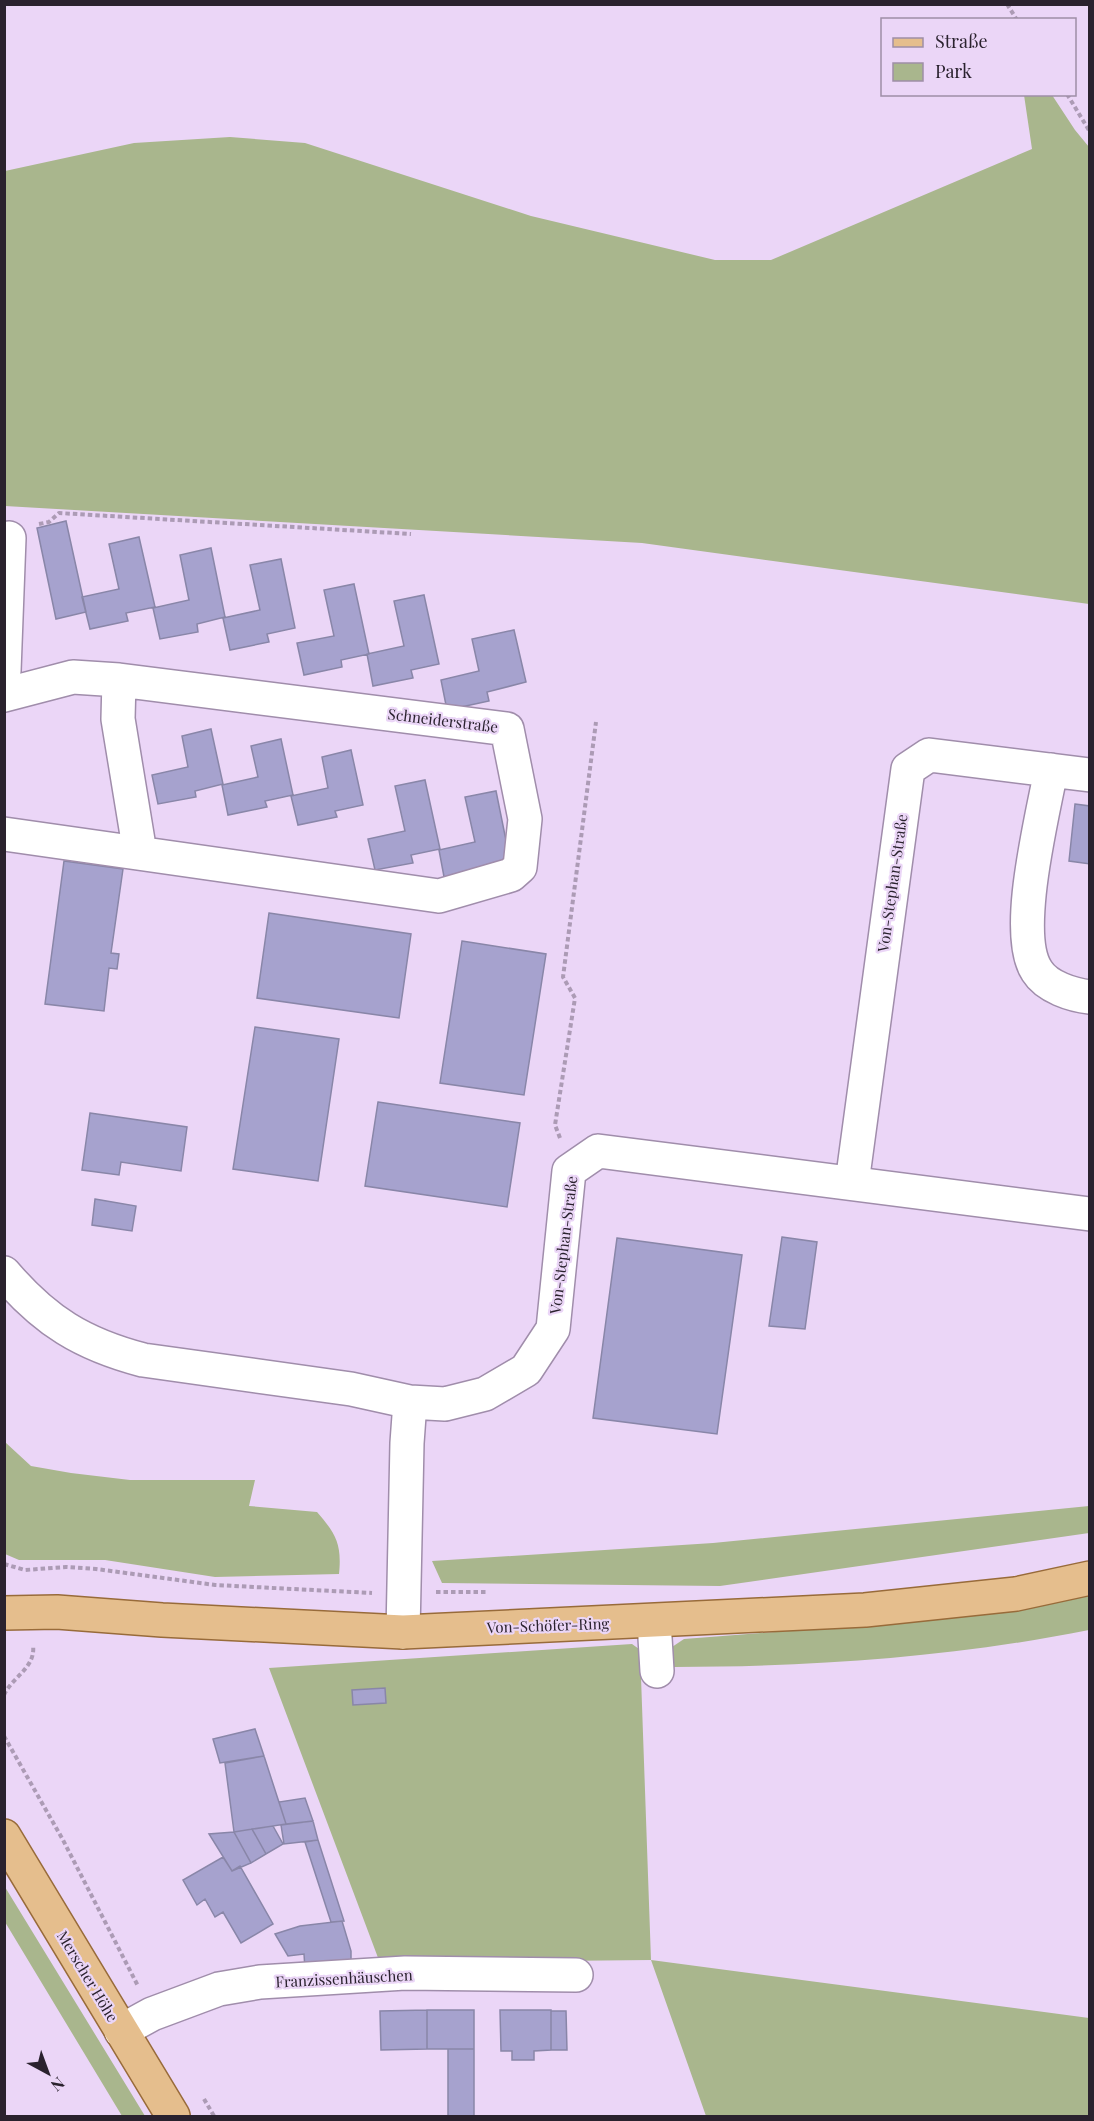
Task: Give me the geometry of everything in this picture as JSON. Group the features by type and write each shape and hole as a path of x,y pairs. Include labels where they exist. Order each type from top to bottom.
{"main road":[{"name":"Von-Schöfer-Ring","path":"4,1613 57,1612 162,1620 404,1632 865,1610 1016,1594 1089,1578"},
{"name":"Merscher Höhe","path":"4,1836 173,2116"}],"street":[{"path":"4,671 9,538"},
{"name":"Schneiderstraße","path":"4,695 73,677 118,680 507,729 525,819 520,867 511,875 439,896 4,834"},
{"path":"118,680 118,719 140,853"},
{"name":"Von-Stephan-Straße","path":"852,1183 908,769 929,755 1089,775"},
{"path":"1051,770 1028,904 1028,940 1037,971 1056,987 1076,996 1089,997"},
{"name":"Von-Stephan-Straße","path":"4,1273 27,1299 56,1324 110,1351 143,1360 351,1389 410,1402 445,1404 485,1394 526,1370 553,1329 569,1171 598,1151 1089,1214"},
{"path":"404,1632 410,1402"},
{"path":"654,1621 657,1671"},
{"name":"Franzissenhäuschen","path":"121,2031 152,2014 219,1989 260,1982 405,1973 576,1975"}],"path":[{"path":"1007,4 1016,18"},
{"path":"1068,96 1089,132"},
{"path":"9,538 9,531 49,522 58,513 411,534"},
{"path":"569,1171 555,1125 575,998 563,977 596,722"},
{"path":"4,1564 25,1570 66,1567 96,1569 215,1585 352,1593 497,1592"},
{"path":"4,1736 63,1839 152,2014"},
{"path":"203,2097 214,2116"}],"green space":[{"path":"1024,96 1053,96 1089,147 1089,604 642,543 5,506 5,171 134,143 230,137 305,143 531,216 715,260 771,260 1032,149"},
{"path":"5,1442 31,1466 71,1473 130,1480 255,1480 249,1506 317,1512 336,1540 340,1555 339,1574 215,1577 105,1560 19,1560 5,1554"},
{"path":"1089,1506 1089,1533 720,1586 442,1583 432,1561 713,1543"},
{"path":"1089,1595 1089,1630 1038,1639 883,1659 727,1667 675,1667 663,1670 672,1647 684,1639 931,1620"},
{"path":"632,1644 639,1649 647,1673 641,1677 651,1960 380,1963 269,1668"},
{"path":"4,1887 145,2116 122,2116 5,1922"},
{"path":"651,1960 1089,2018 1089,2116 706,2116"}],"building":[{"path":"66,521 86,612 56,619 37,528"},
{"path":"139,537 155,607 126,613 128,621 90,629 82,597 119,589 109,544"},
{"path":"211,548 225,617 197,624 198,632 160,639 153,608 189,600 180,555"},
{"path":"281,559 295,628 267,634 269,642 230,650 223,618 260,610 250,565"},
{"path":"354,584 369,654 341,660 342,667 304,675 297,643 334,636 324,590"},
{"path":"424,595 439,664 411,670 413,678 373,686 367,654 404,646 394,601"},
{"path":"514,630 526,682 487,692 489,701 447,710 441,680 479,671 472,639"},
{"path":"211,729 223,784 195,791 196,797 158,804 152,775 188,767 182,736"},
{"path":"281,739 293,795 265,801 267,807 228,815 222,785 258,777 251,746"},
{"path":"351,750 363,805 335,811 337,817 298,825 291,796 328,788 322,757"},
{"path":"425,780 440,849 411,855 413,863 375,870 368,839 405,831 395,786"},
{"path":"496,791 510,860 482,866 484,873 445,882 439,850 475,842 465,797"},
{"path":"1075,804 1090,806 1090,864 1069,861"},
{"path":"64,861 123,869 111,953 119,954 117,969 109,968 104,1011 45,1004"},
{"path":"269,913 411,934 399,1018 257,998"},
{"path":"462,941 546,954 524,1095 440,1083"},
{"path":"255,1027 339,1039 318,1181 233,1169"},
{"path":"378,1102 520,1123 507,1207 365,1186"},
{"path":"90,1113 187,1127 181,1171 121,1162 119,1175 82,1170"},
{"path":"95,1199 136,1206 132,1231 92,1225"},
{"path":"782,1237 817,1242 805,1329 769,1326"},
{"path":"617,1238 742,1255 717,1434 593,1418"},
{"path":"385,1688 386,1703 353,1705 352,1690"},
{"path":"255,1729 264,1756 220,1763 213,1739"},
{"path":"264,1756 286,1824 234,1832 225,1763"},
{"path":"305,1798 313,1821 286,1824 279,1802"},
{"path":"313,1821 318,1840 284,1844 281,1825"},
{"path":"273,1826 283,1844 266,1854 252,1829"},
{"path":"252,1829 266,1854 251,1863 234,1832"},
{"path":"234,1832 251,1863 232,1871 209,1834"},
{"path":"318,1840 344,1921 331,1922 305,1842"},
{"path":"223,1857 232,1871 240,1866 273,1924 241,1943 223,1912 215,1917 205,1899 197,1905 183,1880"},
{"path":"342,1921 351,1951 351,1965 305,1969 304,1954 288,1956 275,1934 300,1926"},
{"path":"427,2010 427,2049 381,2050 380,2011"},
{"path":"427,2010 474,2010 474,2049 427,2049"},
{"path":"500,2010 551,2010 551,2050 534,2051 534,2060 512,2060 512,2051 501,2051"},
{"path":"551,2011 566,2011 567,2050 551,2050"},
{"path":"448,2049 474,2049 474,2116 448,2116"}]}
